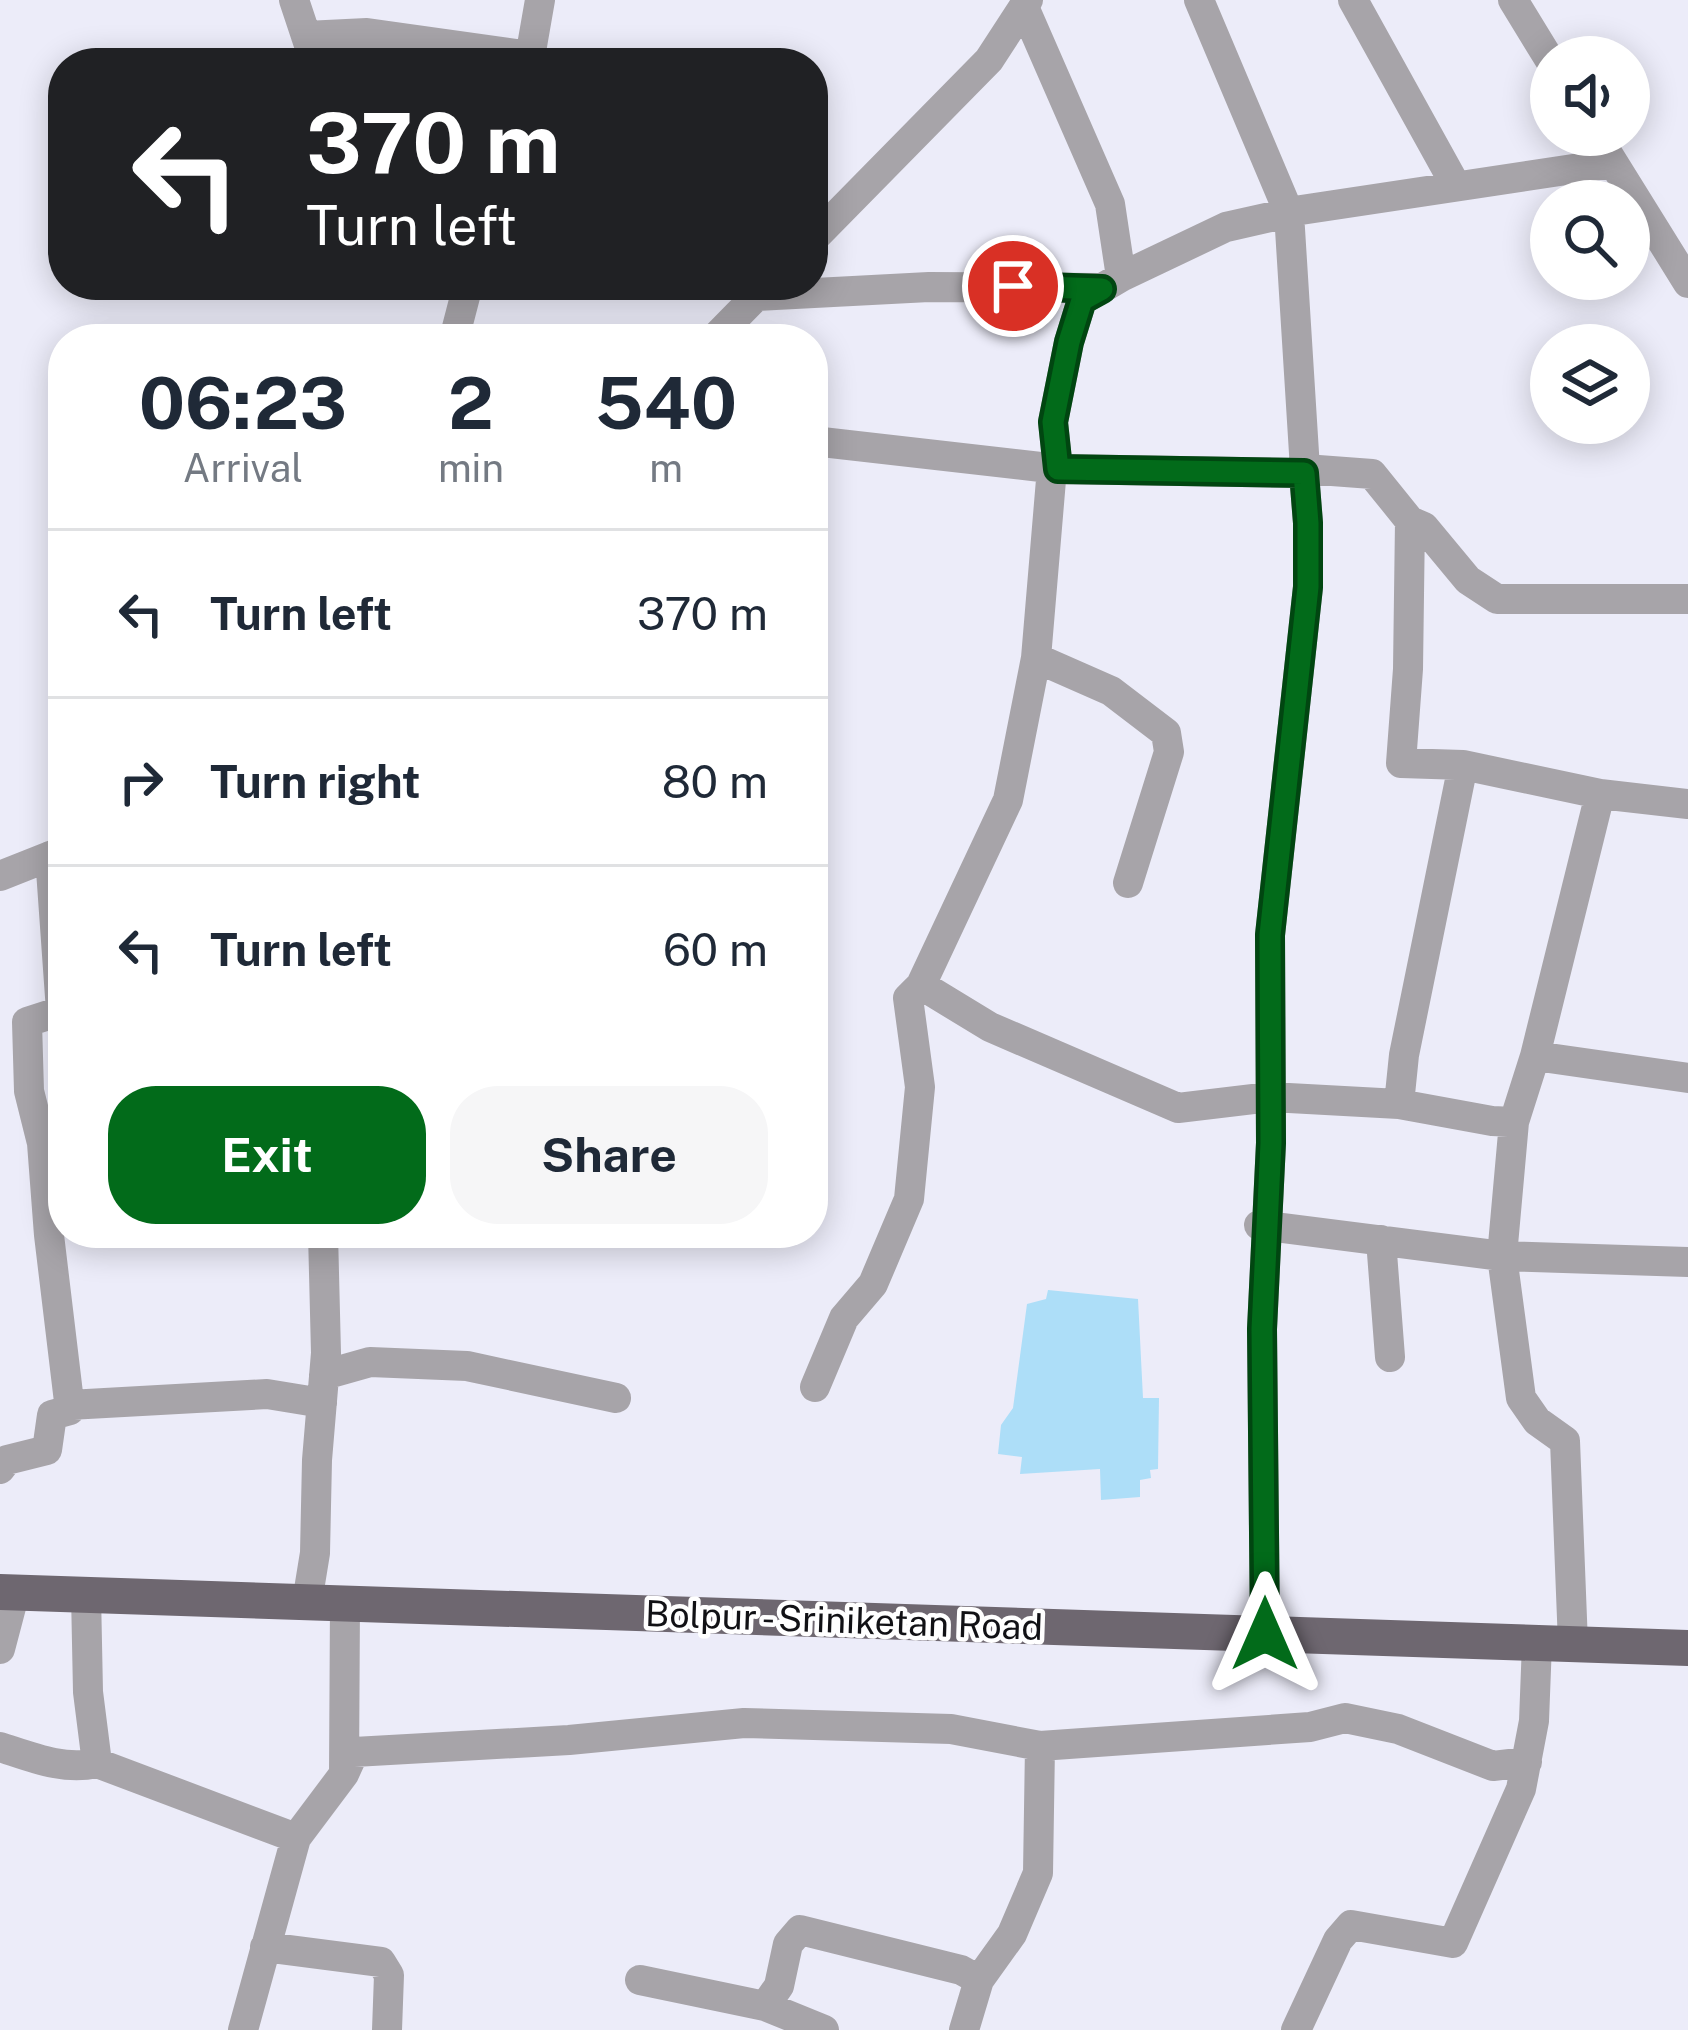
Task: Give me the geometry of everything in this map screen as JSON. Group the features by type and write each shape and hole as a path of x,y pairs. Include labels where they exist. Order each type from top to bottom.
{"main road":[{"name":"Bolpur - Sriniketan Road","path":"8,1592 1688,1648"}],"street":[{"path":"294,0 311,48"},
{"path":"532,48 541,0"},
{"path":"1199,0 1289,213 1305,469 1372,474 1410,521 1424,526 1468,580 1497,599 1688,599"},
{"path":"1353,0 1456,187"},
{"path":"1513,0 1535,36"},
{"path":"1026,3 1110,204 1111,283"},
{"path":"828,224 989,60 1026,3"},
{"path":"314,48 367,33 458,48"},
{"path":"1609,156 1688,284"},
{"path":"815,1388 844,1318 873,1284 909,1199 920,1088 908,998 921,985 1008,800 1036,658 1055,468 1053,422 1082,300 1226,227 1613,163"},
{"path":"828,289 1111,283"},
{"path":"729,324 753,300"},
{"path":"828,443 1055,468 1304,473 1308,587 1270,935 1262,1329 1265,1634"},
{"path":"1410,521 1401,764 1463,765 1600,794 1688,803"},
{"path":"1036,658 1112,691 1166,733 1169,752 1128,883"},
{"path":"1399,1104 1404,1055 1463,765"},
{"path":"1296,2030 1337,1940 1351,1925 1453,1943 1521,1789 1555,1643 1565,1441 1538,1421 1521,1398 1502,1256 1514,1122 1600,794"},
{"path":"0,876 48,857"},
{"path":"921,985 990,1027 1178,1108 1270,1097 1399,1104 1514,1122"},
{"path":"48,1015 27,1022 29,1091 43,1143 48,1220"},
{"path":"1535,1056 1688,1078"},
{"path":"1263,1225 1502,1256 1688,1262"},
{"path":"1381,1240 1390,1357"},
{"path":"0,1469 7,1460 47,1450 52,1415 70,1410 51,1248"},
{"path":"307,1602 315,1553 323,1389 323,1248"},
{"path":"69,1405 323,1389 370,1362 467,1366 616,1398"},
{"path":"0,1648 8,1592"},
{"path":"86,1594 88,1692 97,1763"},
{"path":"344,1774 345,1603"},
{"path":"243,2030 296,1838 344,1774 354,1752 744,1723 951,1729 1040,1746 1310,1727 1345,1718 1398,1729 1493,1766 1527,1762"},
{"path":"966,2030 979,1980 1012,1934 1038,1873 1040,1746"},
{"path":"0,1747 45,1762 97,1763 296,1838"},
{"path":"765,2006 778,1986 788,1944 800,1930 961,1970 979,1980"},
{"path":"265,1947 381,1962 389,1975 387,2030"},
{"path":"640,1980 765,2006 824,2030"}],"water":[{"path":"1048,1290 1138,1299 1143,1398 1159,1398 1158,1469 1150,1470 1151,1478 1140,1480 1140,1497 1101,1500 1100,1469 1020,1474 1022,1457 998,1454 1001,1425 1013,1408 1027,1304 1046,1299"}],"route":[{"path":"1013,286 1102,289 1082,300 1069,342 1053,422 1058,469 1304,473 1308,587 1270,935 1271,1143 1262,1329 1265,1634"}]}
